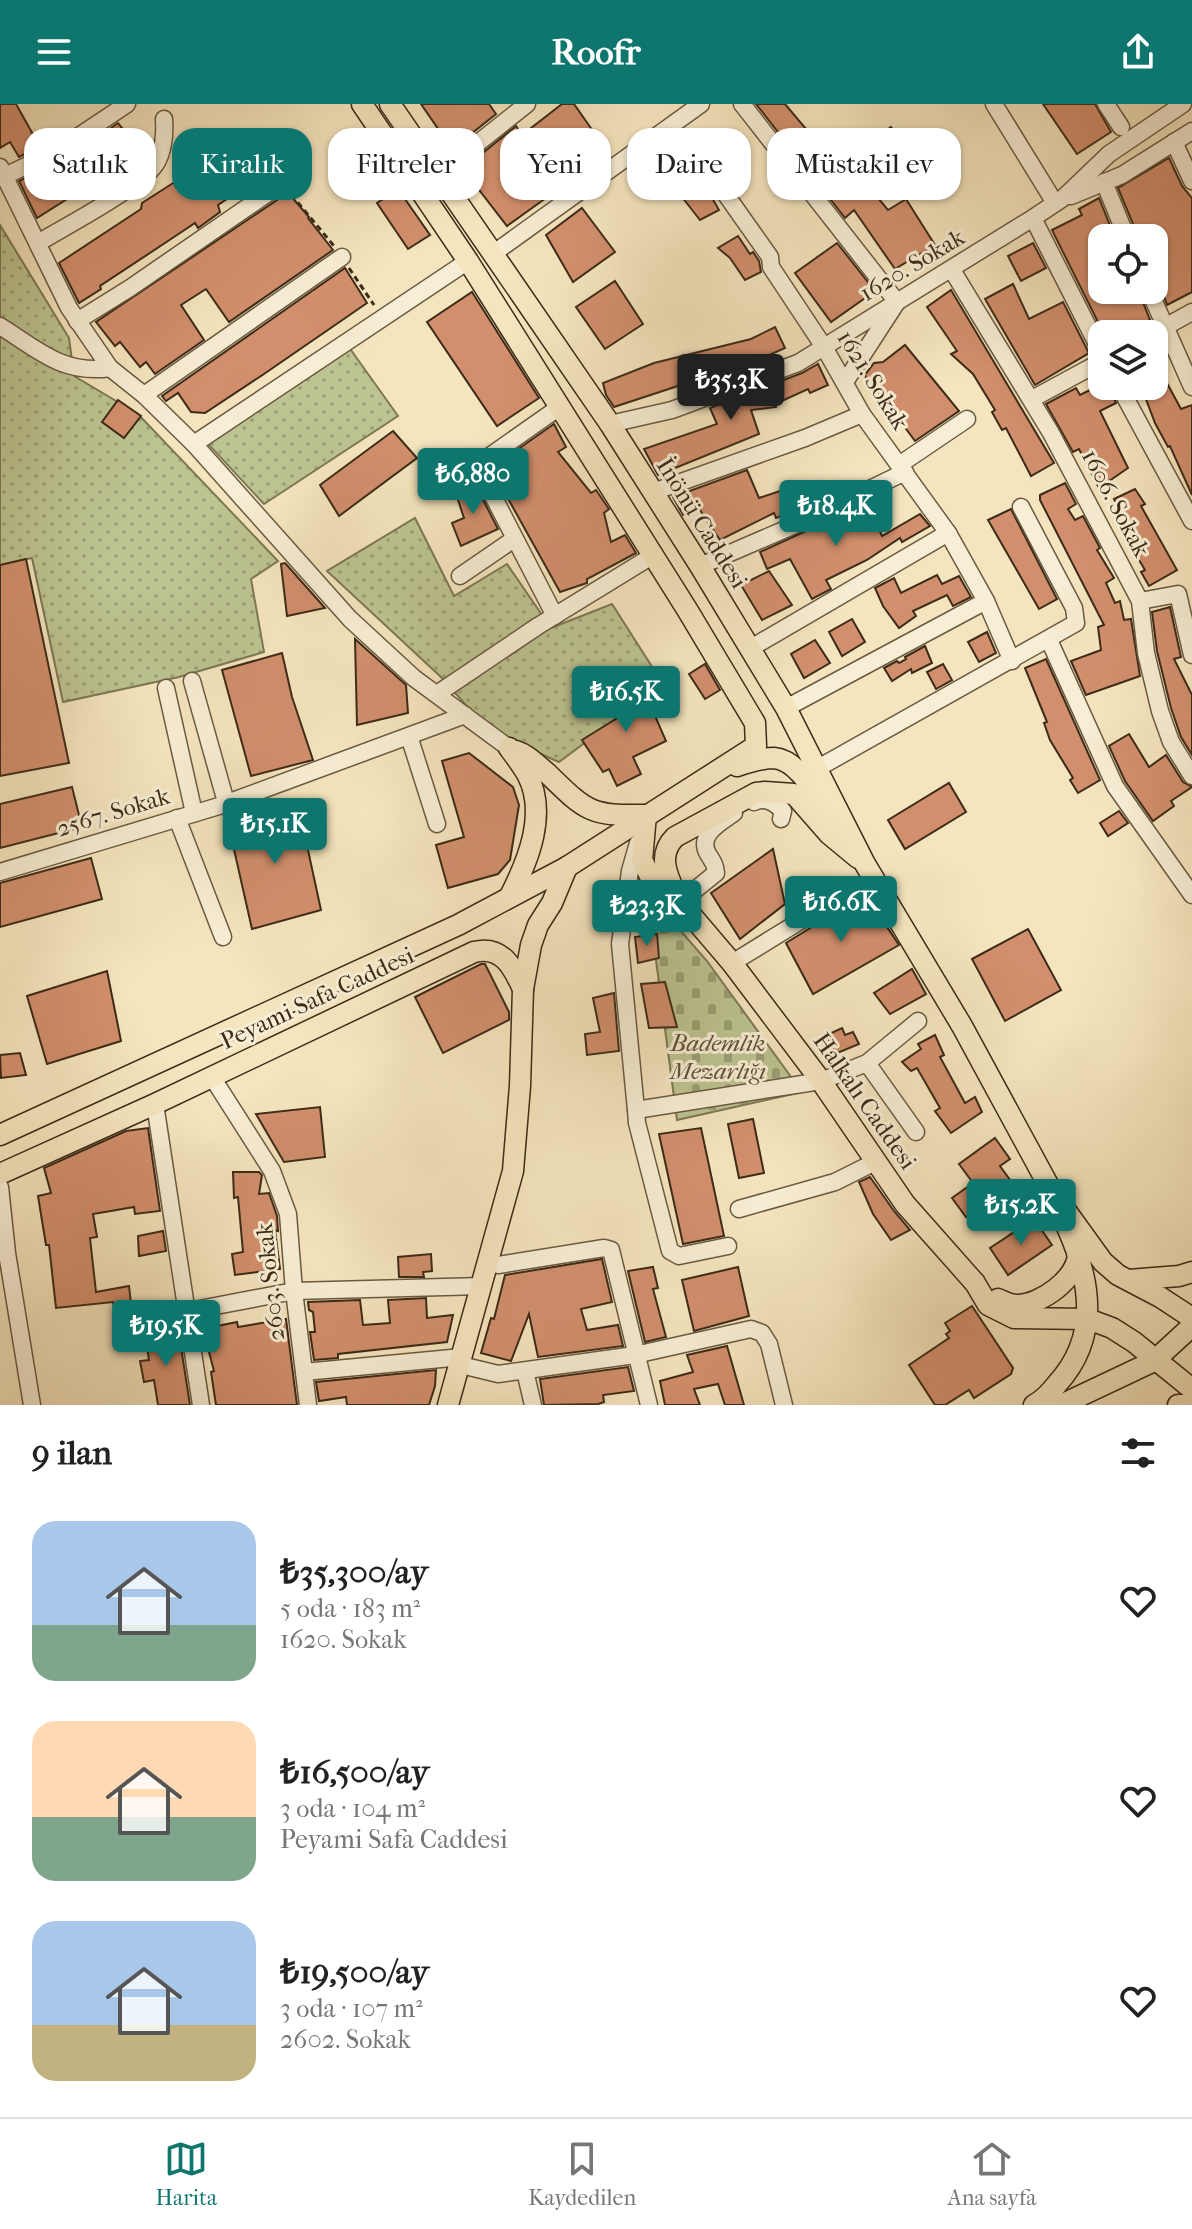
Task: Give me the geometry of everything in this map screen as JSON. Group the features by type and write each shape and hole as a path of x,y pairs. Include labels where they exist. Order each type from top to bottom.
{"main road":[{"path":"362,104 561,406 755,723 756,746 721,770"},
{"name":"İnönü Caddesi","path":"390,104 407,128"},
{"name":"İnönü Caddesi","path":"457,200 610,424 786,708 865,864 962,1026 1051,1190 1103,1262 1192,1318"},
{"path":"509,748 534,761 583,806 594,812 611,816 646,815"},
{"path":"509,748 528,775 536,809 533,838 510,896"},
{"path":"721,770 761,759 778,758 790,764 865,864"},
{"name":"Peyami Safa Caddesi","path":"0,1135 458,925 567,867 721,770"},
{"name":"İnönü Caddesi","path":"680,902 665,867 669,843 746,797 765,792 794,794 829,834 865,864"},
{"name":"Halkalı Caddesi","path":"646,815 642,860 651,878 680,902 732,963 821,1081 905,1204 975,1283 988,1305 1014,1318 1088,1319 1112,1328 1192,1389"},
{"path":"448,1405 513,1171 523,989 534,934 552,903 567,867"},
{"name":"Peyami Safa Caddesi","path":"0,1174 474,952 495,951 504,957 523,989"},
{"path":"1034,1405 1043,1400 1066,1374 1078,1354 1088,1319 1085,1271 1051,1190"},
{"path":"975,1283 1010,1305 1020,1305 1040,1298 1064,1280 1078,1260 1078,1253"},
{"path":"1128,1280 1192,1272"},
{"path":"1061,1405 1154,1361 1192,1326"},
{"path":"1178,1405 1192,1405"}],"street":[{"path":"127,104 55,152 2,172 77,321 110,368 144,395 194,444 350,619 414,678 509,748"},
{"path":"494,253 701,104"},
{"path":"742,104 897,302 845,382"},
{"path":"994,104 1055,203"},
{"path":"1106,104 1121,127"},
{"path":"1055,203 1109,154 1183,104"},
{"path":"484,136 519,107"},
{"path":"38,243 145,178 161,154 164,119"},
{"path":"1055,203 1122,175 1192,131"},
{"path":"1174,142 1192,181"},
{"path":"1104,182 1121,224"},
{"path":"77,321 142,281 255,200"},
{"name":"1621. Sokak","path":"730,200 770,257 771,267 824,347 862,414 948,533 986,601 1012,661"},
{"name":"1620. Sokak","path":"610,424 672,410 798,363 952,270 1055,203"},
{"path":"1033,218 1088,326"},
{"path":"144,395 342,257"},
{"path":"194,444 468,261"},
{"name":"1606. Sokak","path":"952,270 1032,399 1140,601 1146,653 1160,711 1171,742 1192,776"},
{"path":"1168,325 1192,312"},
{"path":"0,326 64,366 92,371 110,368"},
{"path":"1168,347 1192,387"},
{"path":"1032,399 1088,369"},
{"path":"1127,400 1192,521"},
{"path":"555,616 477,465 561,406"},
{"path":"653,492 805,438 862,414"},
{"path":"700,566 802,522 902,469 967,419"},
{"path":"818,768 1076,623 1074,608 1021,507"},
{"path":"749,649 948,533"},
{"path":"460,576 514,539"},
{"path":"437,694 652,556"},
{"path":"1140,601 1178,594 1192,655"},
{"path":"786,708 986,601"},
{"path":"1049,640 1115,786 1192,895"},
{"path":"192,681 224,795"},
{"path":"166,688 194,813"},
{"name":"2567. Sokak","path":"0,872 194,813 465,715"},
{"path":"177,739 206,732"},
{"path":"409,736 437,824"},
{"path":"680,902 716,873 715,864 706,851 705,842 710,831 742,807 761,799 773,801 783,811 781,819"},
{"path":"646,815 630,871 620,944 640,1138 670,1251 679,1256 728,1246"},
{"path":"177,818 223,937"},
{"path":"732,963 805,918 831,893"},
{"path":"636,1110 821,1081 867,1063 918,1021"},
{"path":"867,1063 916,1132"},
{"name":"2603. Sokak","path":"212,1077 272,1171 288,1214 308,1405"},
{"path":"155,1104 201,1405"},
{"path":"739,1209 835,1182 875,1162"},
{"path":"0,1187 7,1253 32,1405"},
{"path":"488,1263 498,1265 604,1248 611,1250 649,1405"},
{"path":"189,1311 294,1291 482,1286"},
{"path":"304,1372 462,1361 498,1374 635,1355 751,1329 762,1333 769,1344 784,1405"},
{"path":"525,1371 533,1405"}],"path":[{"path":"291,200 315,220 377,309"}],"green space":[{"path":"0,225 69,338 74,376 138,414 278,561 251,579 264,652 179,677 63,702 32,558 0,565"},
{"path":"341,336 398,416 264,504 197,432"},
{"path":"415,518 454,596 507,564 551,628 612,604 663,684 559,762 489,731 441,677 327,571"},
{"name":"Bademlik Mezarlığı","path":"647,892 707,961 802,1092 677,1120"}],"building":[{"path":"0,104 16,104 29,128 24,128 24,154 19,157 10,142 0,148"},
{"path":"421,104 489,104 496,114 478,128 438,128"},
{"path":"562,104 574,104 591,128 531,128"},
{"path":"756,104 785,104 805,128 775,128"},
{"path":"1043,104 1095,104 1111,132 1077,154"},
{"path":"500,139 500,200 544,200 507,226 484,196 484,152"},
{"path":"1169,158 1182,186 1192,198 1192,292 1167,305 1168,224 1133,224 1118,188"},
{"path":"172,184 172,200 226,200 218,205 220,212 198,228 195,223 79,303 59,263 141,209 142,203 156,200 156,194"},
{"path":"1099,198 1109,224 1088,224 1088,302 1052,230 1082,215 1079,209"},
{"path":"28,200 65,200 37,218"},
{"path":"277,200 294,200 333,250 229,322 206,289 181,305 204,340 155,374 146,362 140,367 120,342 115,346 96,322"},
{"path":"382,200 406,200 430,235 408,249 377,203"},
{"path":"684,200 713,200 719,210 700,220"},
{"path":"831,200 880,200 888,210 907,200 935,245 895,269 854,210 845,218"},
{"path":"582,208 615,252 573,282 546,235"},
{"path":"738,236 759,261 761,272 745,280 730,258 718,248"},
{"path":"837,243 875,291 831,322 795,273"},
{"path":"1033,243 1046,268 1021,281 1008,256"},
{"path":"345,268 367,303 205,413 191,412 178,393 166,401 162,396"},
{"path":"615,281 643,324 605,349 576,307"},
{"path":"1013,284 1029,319 1063,302 1088,354 1035,385 985,299"},
{"path":"951,290 1054,463 1031,476 1006,428 1002,430 992,412 995,410 973,374 951,354 957,351 927,307"},
{"path":"472,292 539,398 497,426 427,322"},
{"path":"1089,304 1144,304 1150,320 1097,320"},
{"path":"775,327 785,348 760,359 614,407 606,395 603,383 654,363 751,339"},
{"path":"905,345 959,411 915,441 877,390 869,385 865,375 874,363 883,362"},
{"path":"818,364 828,385 810,393 808,389 775,404 776,407 751,410 759,434 658,475 644,449 717,424 710,408"},
{"path":"1168,385 1181,409 1192,405 1192,495 1170,446 1155,423 1146,400 1168,400"},
{"path":"1076,388 1080,395 1088,391 1088,400 1115,400 1116,403 1100,411 1128,468 1099,488 1079,449 1073,452 1046,404"},
{"path":"118,400 141,416 124,438 102,422"},
{"path":"554,424 566,447 558,452 591,493 596,490 609,509 604,513 611,542 625,535 636,553 587,579 587,583 560,592 491,468"},
{"path":"393,431 417,458 339,516 320,485"},
{"path":"747,470 759,498 801,484 807,506 776,518 774,513 720,540 698,507 683,515 673,497"},
{"path":"474,482 498,529 461,546 452,523 464,518 456,494"},
{"path":"1065,483 1076,504 1068,509 1075,520 1083,516 1100,548 1097,550 1114,578 1106,583 1115,603 1120,601 1124,620 1131,619 1140,676 1086,695 1071,661 1101,650 1098,627 1104,625 1040,500 1040,495"},
{"path":"1135,489 1145,504 1141,506 1177,570 1149,586 1141,572 1145,570 1126,538 1132,535 1114,499"},
{"path":"856,508 872,530 878,527 882,536 920,514 930,526 902,542 900,538 867,560 826,580 831,589 812,599 790,559 767,569 760,552"},
{"path":"1011,509 1057,599 1039,609 988,520"},
{"path":"26,559 69,763 0,776 0,565"},
{"path":"285,563 325,608 287,616 281,564"},
{"path":"769,571 792,605 762,620 741,585"},
{"path":"937,575 942,584 959,576 971,597 953,606 947,595 913,611 916,616 899,628 883,606 875,588 894,578 901,593"},
{"path":"1170,607 1181,657 1174,659 1192,695 1192,755 1181,737 1171,708 1157,651 1152,612"},
{"path":"852,619 865,642 842,656 829,632"},
{"path":"987,632 996,653 979,662 968,642"},
{"path":"355,639 406,685 408,713 357,725"},
{"path":"815,640 830,663 804,678 791,654"},
{"path":"925,646 932,663 912,673 911,669 892,681 884,668 897,661 899,663"},
{"path":"282,653 292,697 313,760 251,776 222,670"},
{"path":"1046,659 1100,780 1078,793 1070,780 1073,778 1050,740 1044,723 1047,722 1025,668"},
{"path":"705,664 720,690 705,699 689,674"},
{"path":"943,664 952,680 936,689 927,672"},
{"path":"635,670 666,741 633,757 641,774 617,786 609,769 603,772 582,740 635,707 615,681"},
{"path":"1129,734 1149,767 1166,755 1183,782 1192,787 1171,801 1174,806 1153,821 1125,781 1109,746"},
{"path":"469,753 513,787 519,805 510,860 498,874 448,888 436,845 464,837 442,761"},
{"path":"949,783 966,812 905,849 888,820"},
{"path":"72,787 82,827 0,848 0,804"},
{"path":"298,804 321,910 252,929 228,823"},
{"path":"1119,811 1128,823 1108,836 1100,823"},
{"path":"773,849 785,904 740,939 711,893"},
{"path":"91,858 102,899 0,927 0,883"},
{"path":"865,894 899,945 813,994 786,943"},
{"path":"1028,929 1061,990 1005,1021 972,959"},
{"path":"657,934 659,958 638,963 635,937"},
{"path":"485,964 509,1012 509,1020 443,1053 415,997"},
{"path":"912,969 926,994 890,1014 874,993"},
{"path":"107,971 121,1041 47,1064 27,996"},
{"path":"665,982 677,1027 649,1028 641,984"},
{"path":"614,993 619,1051 587,1055 585,1034 600,1032 593,998"},
{"path":"842,1028 845,1035 853,1032 859,1044 835,1054 827,1035"},
{"path":"935,1035 944,1055 940,1057 965,1103 975,1097 982,1112 951,1133 935,1111 940,1108 917,1068 911,1071 902,1062 921,1049 918,1044"},
{"path":"20,1053 26,1075 1,1078 0,1055"},
{"path":"320,1107 325,1157 284,1162 256,1114"},
{"path":"753,1119 764,1173 739,1178 728,1124"},
{"path":"148,1128 160,1211 135,1214 134,1207 93,1214 97,1237 90,1238 96,1292 129,1286 131,1304 114,1307 113,1302 56,1308 49,1245 46,1245 38,1196 51,1193 44,1168 126,1131"},
{"path":"701,1128 724,1236 683,1244 659,1134"},
{"path":"995,1138 1010,1159 1000,1166 1013,1184 966,1217 952,1198 973,1183 959,1164"},
{"path":"233,1172 259,1172 262,1175 259,1194 269,1193 277,1216 278,1231 275,1230 280,1269 235,1275 232,1254 243,1252"},
{"path":"870,1177 910,1230 891,1240 873,1214 859,1182"},
{"path":"1034,1219 1052,1245 1008,1275 990,1248"},
{"path":"163,1231 166,1251 139,1256 138,1236"},
{"path":"431,1254 432,1271 423,1272 424,1277 399,1277 398,1257"},
{"path":"602,1259 612,1302 581,1309 587,1330 618,1325 623,1346 538,1357 529,1314 511,1361 481,1353 491,1318 494,1319 505,1275"},
{"path":"653,1267 658,1288 653,1289 666,1337 645,1342 628,1271"},
{"path":"738,1267 749,1316 694,1331 682,1280"},
{"path":"426,1298 427,1318 453,1315 447,1342 338,1354 338,1358 314,1360 310,1332 315,1332 313,1312 309,1310 308,1302 360,1300 363,1325 390,1323 388,1300"},
{"path":"972,1306 1013,1368 1011,1374 974,1398 969,1390 945,1405 935,1405 909,1365 949,1338 946,1334 950,1331 945,1323"},
{"path":"286,1319 297,1405 216,1405 211,1372 214,1371 203,1329 237,1322 238,1327"},
{"path":"178,1328 190,1405 158,1405 154,1380 144,1382 140,1361 149,1360 145,1334"},
{"path":"727,1346 744,1405 725,1405 718,1384 694,1389 700,1405 665,1405 660,1381 693,1372 687,1355"},
{"path":"628,1367 634,1391 603,1395 604,1402 598,1404 544,1405 540,1379"},
{"path":"436,1370 429,1405 347,1405 346,1397 319,1401 316,1382"}]}
